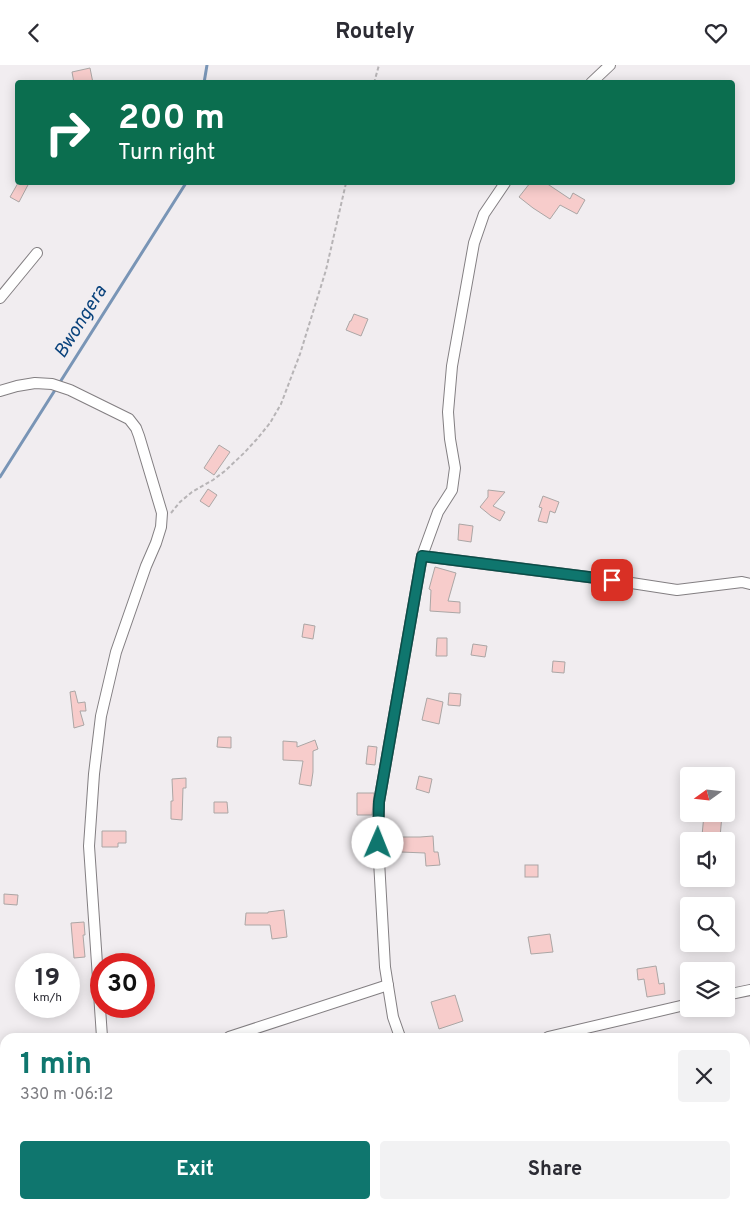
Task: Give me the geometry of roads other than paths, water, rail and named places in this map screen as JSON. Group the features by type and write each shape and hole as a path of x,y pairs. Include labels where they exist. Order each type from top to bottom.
{"street":[{"path":"594,80 610,65"},
{"path":"399,1033 393,1017 385,967 378,843 379,802 422,556 438,512 452,490 455,468 448,412 451,375 474,243 484,214 504,185"},
{"path":"0,298 36,253"},
{"path":"0,391 35,383 52,384 70,389 129,419 139,436 162,513 161,527 156,543 116,652 101,715 94,774 89,846 102,1033"},
{"path":"422,556 677,590 742,582 750,584"},
{"path":"241,1033 388,985"},
{"path":"735,993 750,990"},
{"path":"585,1033 680,1007"}],"waterway":[{"name":"Bwongera","path":"204,80 207,65"},
{"name":"Bwongera","path":"0,477 185,185"}]}
